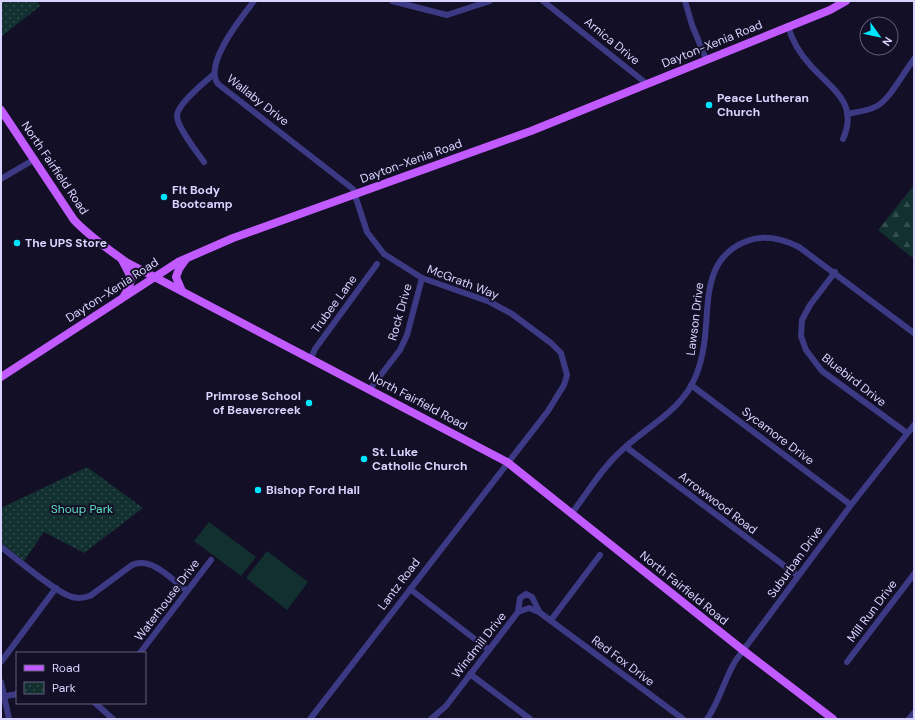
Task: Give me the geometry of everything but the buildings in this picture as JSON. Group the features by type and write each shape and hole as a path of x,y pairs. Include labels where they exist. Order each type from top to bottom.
{"main road":[{"name":"Dayton-Xenia Road","path":"1,377 187,257 233,238 525,133 830,10 846,1"},
{"name":"North Fairfield Road","path":"1,110 35,159 74,220 88,235 122,259 155,277 507,462 744,651 833,719"},
{"path":"182,291 176,276 187,257"},
{"path":"122,259 132,278 132,282 122,298"}],"street":[{"name":"Wallaby Drive","path":"254,1 225,43 218,58 214,74 218,84 327,168 353,189 355,194"},
{"path":"392,1 447,15 490,1"},
{"name":"Arnica Drive","path":"544,1 647,84"},
{"path":"685,1 692,25 706,60"},
{"path":"788,26 801,53 812,67 839,94 847,114 847,126 843,139"},
{"path":"847,114 869,109 883,102 914,59"},
{"path":"204,162 179,123 178,114 184,103 214,74"},
{"path":"1,179 35,159"},
{"name":"McGrath Way","path":"355,194 367,232 384,254 422,278 490,302 517,318 561,352 567,375 564,385 548,411 507,462"},
{"name":"Lawson Drive","path":"572,513 613,458 626,446 665,417 691,385 703,356 711,279 719,263 732,249 744,242 757,238 783,239 808,252 835,272"},
{"name":"Trubee Lane","path":"311,358 322,338 378,264"},
{"path":"835,272 914,333"},
{"name":"Bluebird Drive","path":"835,272 808,308 802,320 801,336 806,350 822,371 906,433"},
{"name":"Rock Drive","path":"370,389 400,350 407,335 422,278"},
{"name":"Sycamore Drive","path":"691,385 851,505"},
{"name":"Suburban Drive","path":"707,719 718,702 728,672 851,505 906,433 914,425"},
{"name":"Arrowwood Road","path":"626,446 798,576"},
{"name":"Lantz Road","path":"310,719 507,462"},
{"path":"1,547 56,588 71,597 88,597 132,565 142,562 154,566 187,591"},
{"path":"518,612 520,598 526,594 532,597 539,612 551,620 600,555"},
{"name":"Waterhouse Drive","path":"141,652 211,560"},
{"name":"Mill Run Drive","path":"847,662 914,574"},
{"path":"1,662 56,588"},
{"path":"410,589 489,650"},
{"name":"Windmill Drive","path":"431,719 442,710 518,612 527,608 539,612"},
{"name":"Red Fox Drive","path":"551,620 683,719"},
{"path":"470,674 530,719"},
{"path":"1,682 9,719"},
{"path":"3,696 16,694"},
{"path":"99,704 113,719"},
{"path":"909,719 914,713"}],"green space":[{"path":"1,1 37,1 40,6 1,37"},
{"path":"914,185 914,259 878,230"},
{"name":"Shoup Park","path":"87,467 143,508 84,553 44,532 24,561 1,543 1,508"},
{"path":"209,522 256,557 241,576 194,541"},
{"path":"267,551 308,582 287,610 246,578"}],"place":[{"name":"Peace Lutheran Church","path":"709,105"},
{"name":"FIt Body Bootcamp","path":"164,197"},
{"name":"The UPS Store","path":"17,243"},
{"name":"Primrose School of Beavercreek","path":"309,403"},
{"name":"St. Luke Catholic Church","path":"364,459"},
{"name":"Bishop Ford Hall","path":"258,490"}]}
